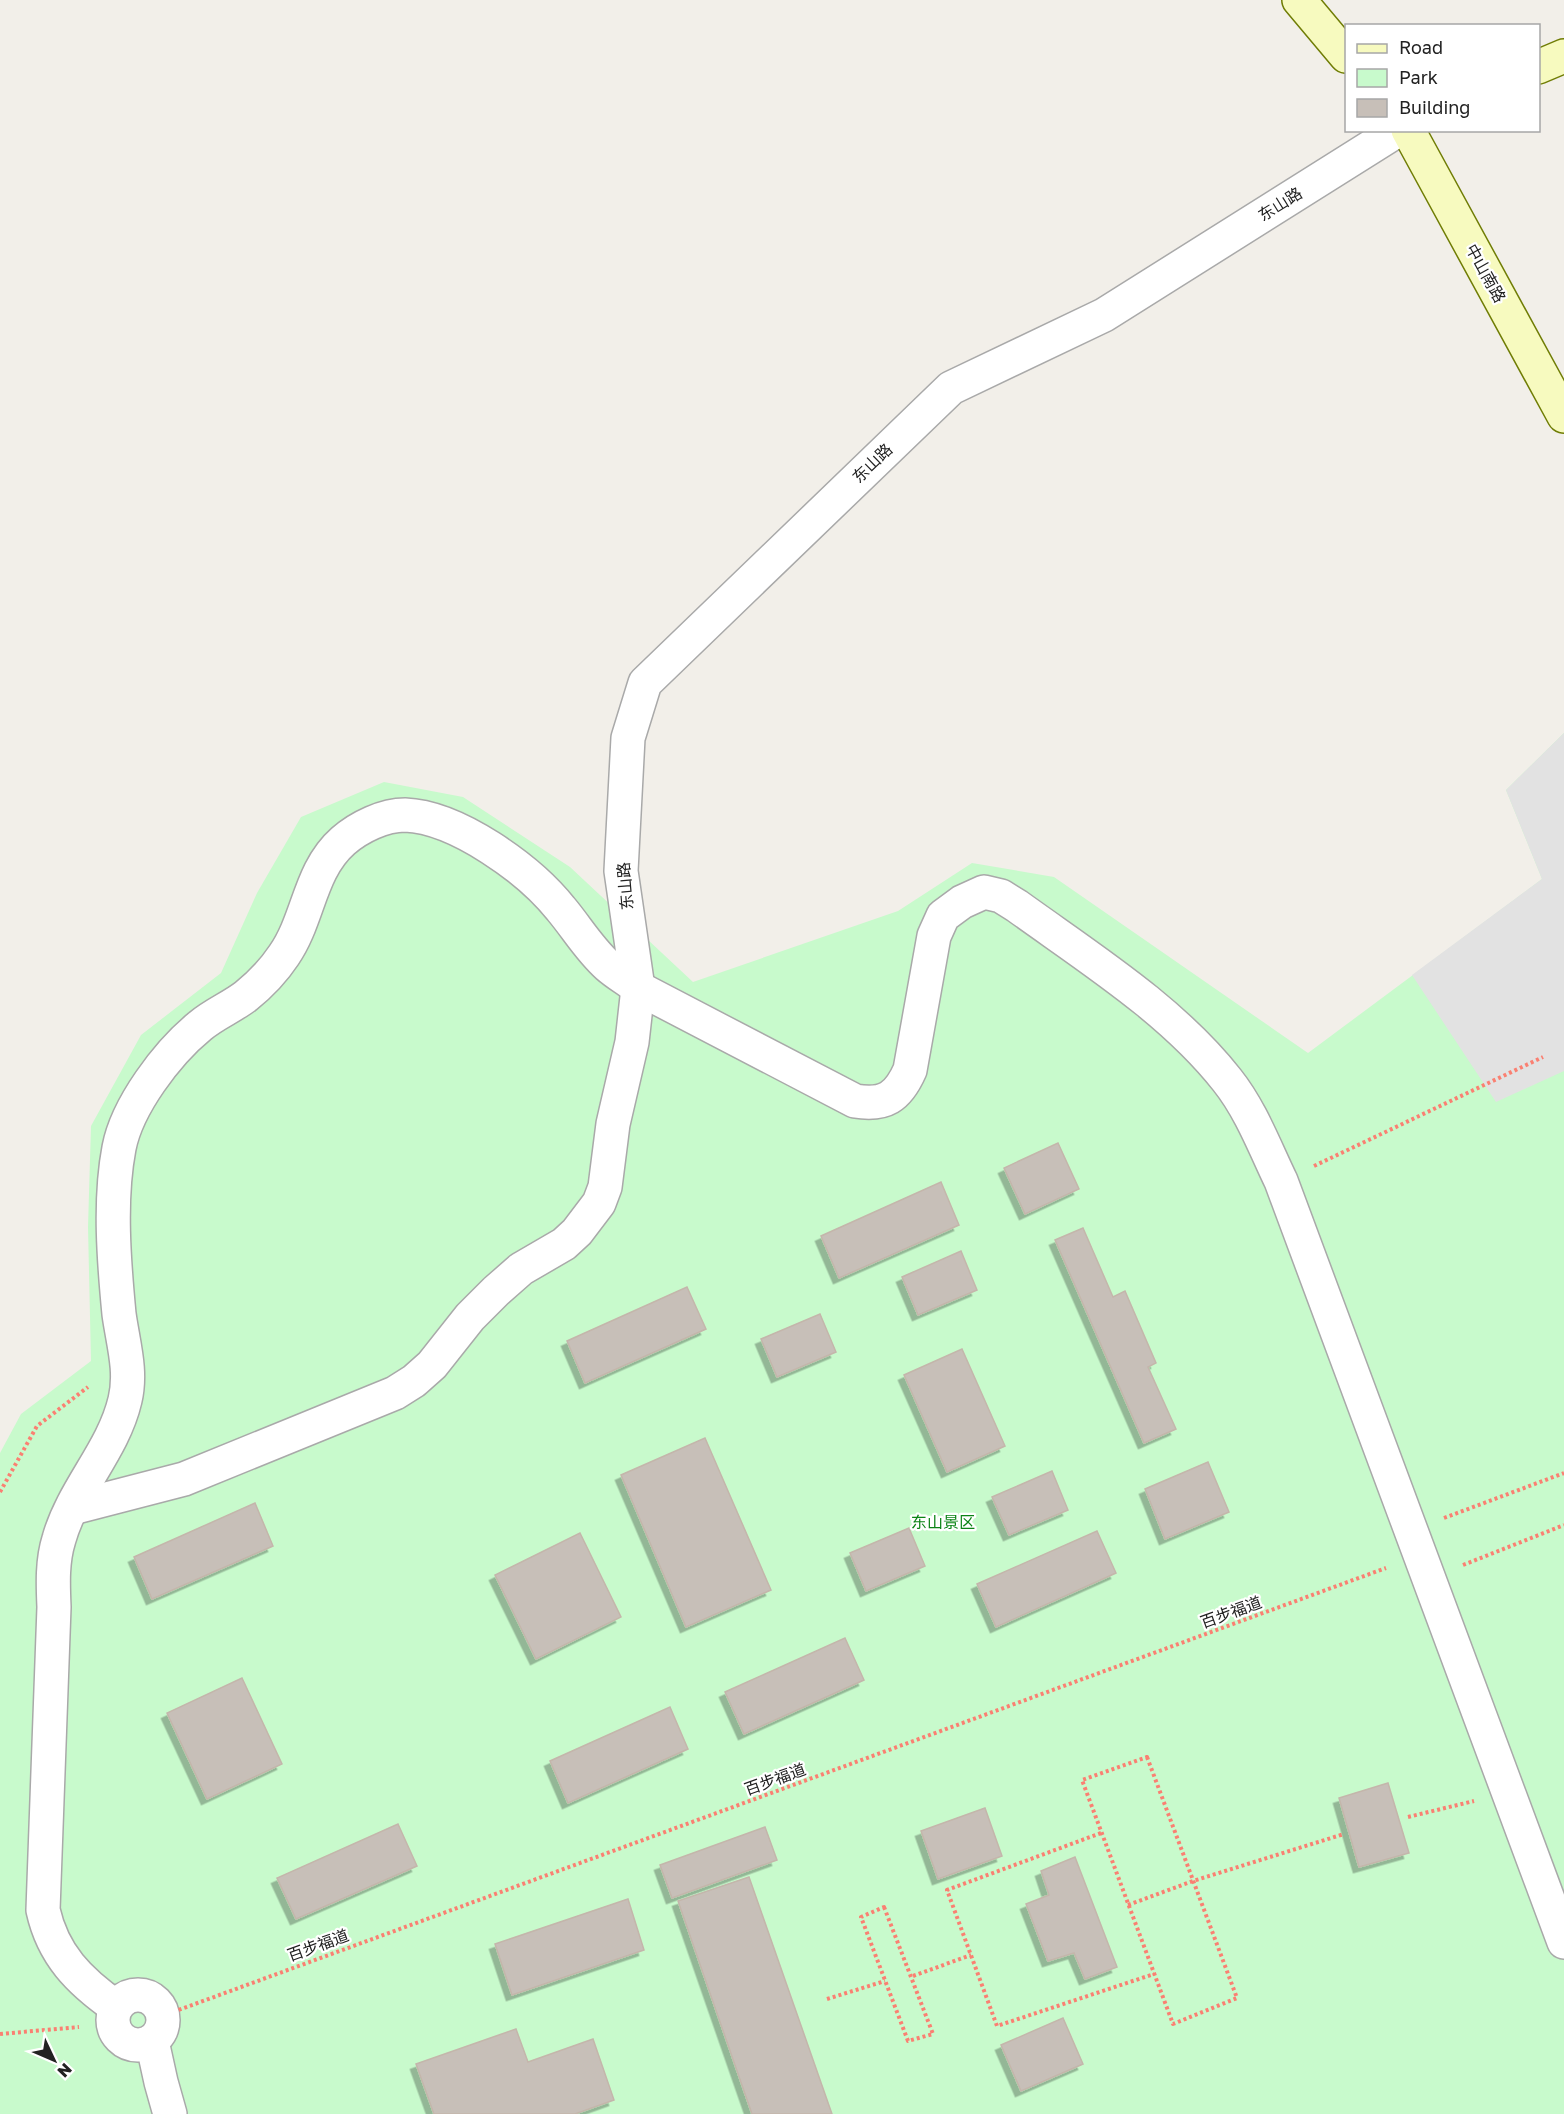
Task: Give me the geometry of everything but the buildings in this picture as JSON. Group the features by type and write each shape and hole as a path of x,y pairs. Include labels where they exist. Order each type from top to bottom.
{"main road":[{"path":"1299,0 1345,54"},
{"path":"1540,67 1564,56"},
{"name":"中山南路","path":"1409,132 1564,417"}],"street":[{"name":"东山路","path":"72,1508 184,1479 394,1394 432,1365 470,1317 496,1290 521,1269 564,1244 577,1232 599,1203 605,1186 612,1124 632,1042 638,988 621,871 628,738 645,683 951,388 1104,315 1395,132"},
{"path":"158,2028 136,2046 128,2043 115,2032 114,2016 60,1954 48,1931 43,1910 54,1606 53,1571 59,1538 72,1508 119,1420 126,1398 129,1375 120,1318 115,1263 115,1196 119,1146 138,1098 168,1058 200,1025 246,996 267,977 286,953 323,866 343,841 370,822 404,815 434,822 469,835 532,879 560,908 584,941 608,966 638,988 855,1101 872,1104 890,1098 902,1087 910,1070 934,936 943,916 962,902 984,892 1001,896 1017,906 1159,1011 1196,1044 1229,1082 1254,1124 1281,1181 1564,1941"},
{"path":"114,2016 129,1996 137,1994 153,1999 159,2005 161,2082 170,2114"}],"path":[{"path":"1281,1181 1543,1057"},
{"path":"0,1492 37,1426 126,1358"},
{"path":"1420,1555 1564,1473"},
{"path":"1420,1555 1564,1526"},
{"name":"百步福道","path":"158,2028 259,1980 1420,1555"},
{"path":"1147,1757 1193,1881 1237,1998 1173,2024 1082,1780 1147,1757"},
{"path":"1408,1817 1449,1807"},
{"path":"1101,1833 947,1890 997,2026 1154,1974"},
{"path":"1128,1905 1193,1881 1344,1834"},
{"path":"884,1907 912,1977 933,2034 908,2041 861,1917 884,1907"},
{"path":"912,1977 971,1955"},
{"path":"827,1999 885,1981"},
{"path":"0,2034 114,2016"}],"green space":[{"name":"东山景区","path":"1564,733 1564,2114 0,2114 0,1453 21,1414 91,1361 88,1227 91,1126 141,1035 221,973 257,893 301,817 384,782 463,797 570,867 693,982 898,911 972,863 1054,877 1308,1053 1542,879 1506,790"}],"shaded area":[{"path":"1564,733 1564,1071 1496,1102 1412,975 1542,879 1506,790"}]}
